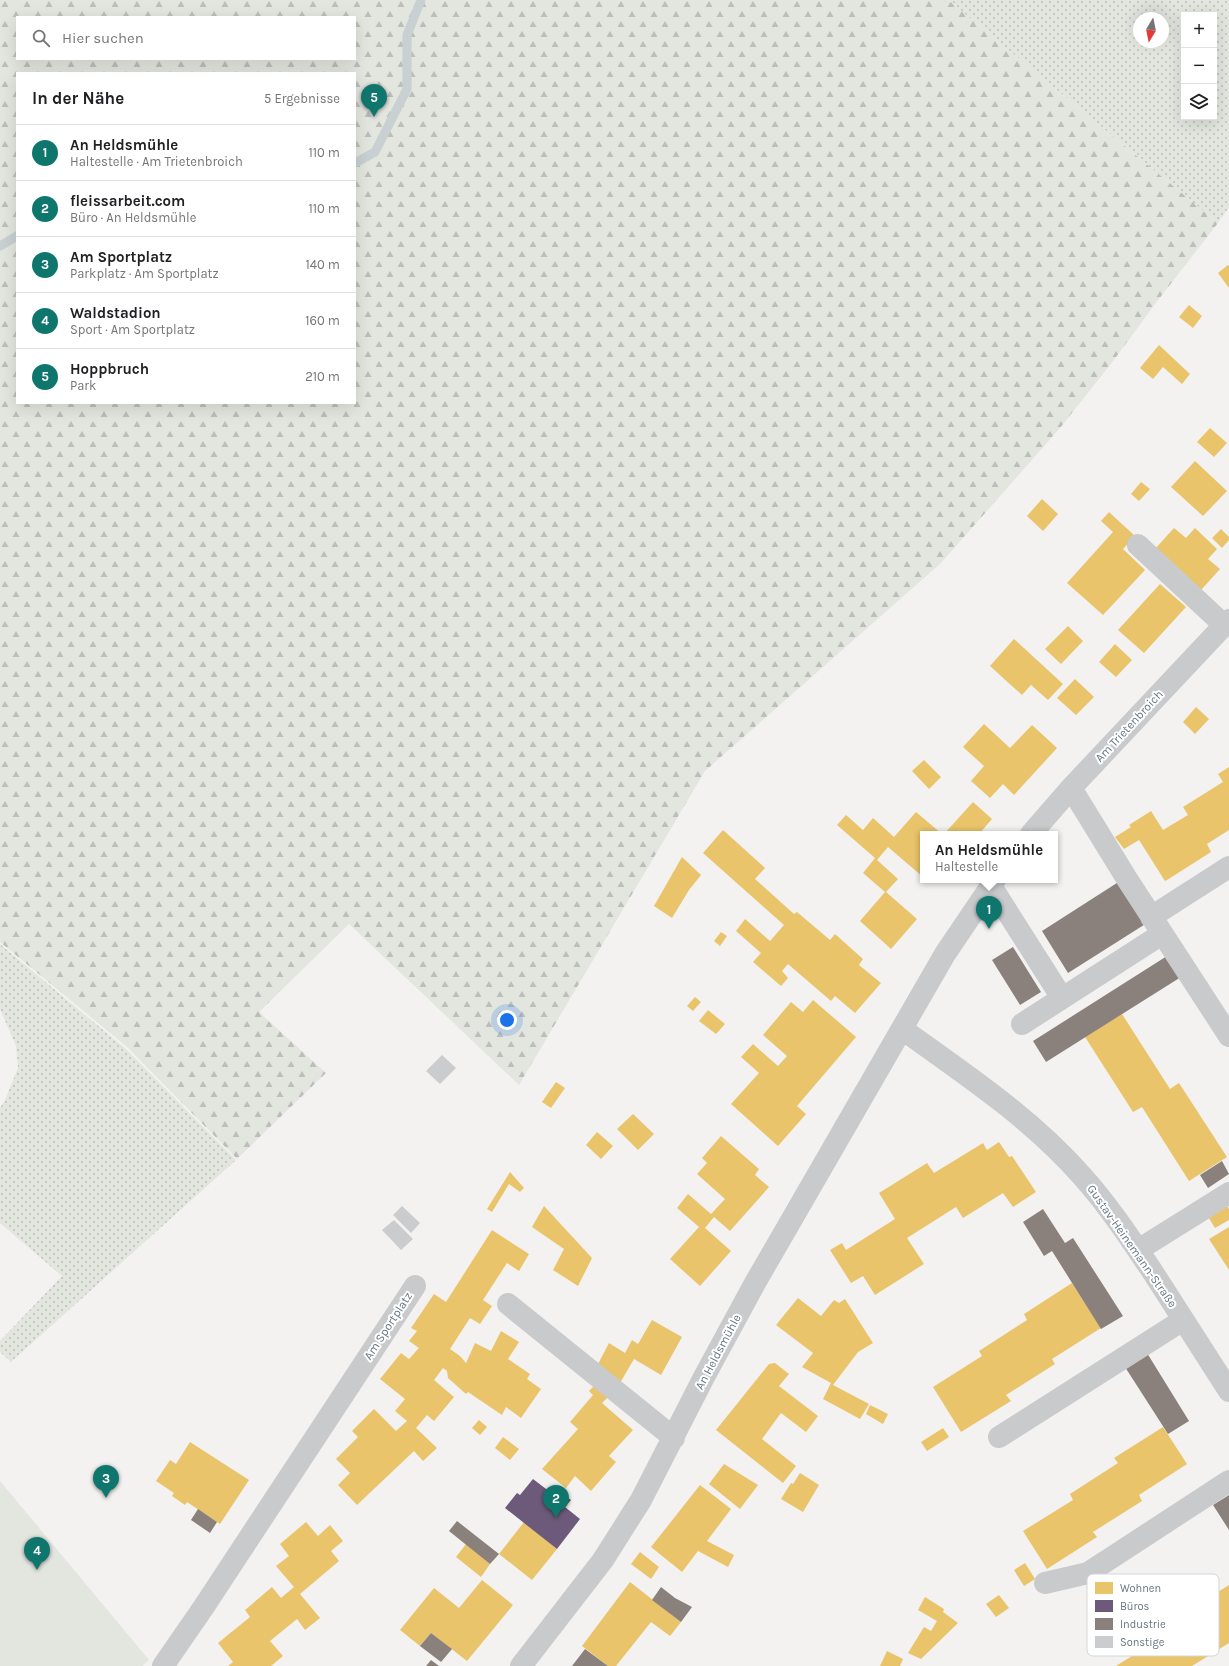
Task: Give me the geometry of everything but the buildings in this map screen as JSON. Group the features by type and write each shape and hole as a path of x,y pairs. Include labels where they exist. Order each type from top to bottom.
{"street":[{"path":"1138,545 1227,622"},
{"name":"Am Trietenbroich","path":"1034,831 1071,788 1227,622"},
{"path":"1071,788 1229,1036"},
{"path":"1022,1024 1062,998 1229,867"},
{"path":"902,1029 945,954 993,883 1062,998"},
{"name":"Gustav-Heinemann-Straße","path":"902,1029 983,1087 1046,1140 1083,1177 1111,1212 1138,1250 1229,1392"},
{"name":"An Heldsmühle","path":"521,1666 617,1539 641,1500 704,1377 755,1283 902,1029"},
{"path":"1138,1250 1229,1193"},
{"name":"Am Sportplatz","path":"163,1666 208,1602 415,1286"},
{"path":"508,1304 674,1438"},
{"path":"1000,1437 1183,1320"},
{"path":"1045,1583 1088,1573 1229,1481"}],"green space":[{"path":"0,0 948,0 1218,223 1155,304 1114,360 1060,428 941,563 705,771 519,1085 349,924 259,1012 326,1073 237,1159 127,1047 0,942"},
{"path":"948,0 1229,0 1229,207 1218,223"},
{"path":"0,944 126,1049 236,1160 11,1362 0,1352 0,1341 62,1276 0,1223 0,1108 5,1100 18,1068 16,1046 0,1009"},
{"path":"0,1481 149,1660 142,1666 0,1666"}],"waterway":[{"path":"356,162 375,152 407,89 407,35 421,0"},
{"path":"0,246 16,237"}],"place":[{"name":"Hoppbruch","path":"374,117"},
{"name":"An Heldsmühle","path":"989,929"},
{"name":"Am Sportplatz","path":"106,1498"},
{"name":"fleissarbeit.com","path":"556,1518"},
{"name":"Waldstadion","path":"37,1570"}]}
